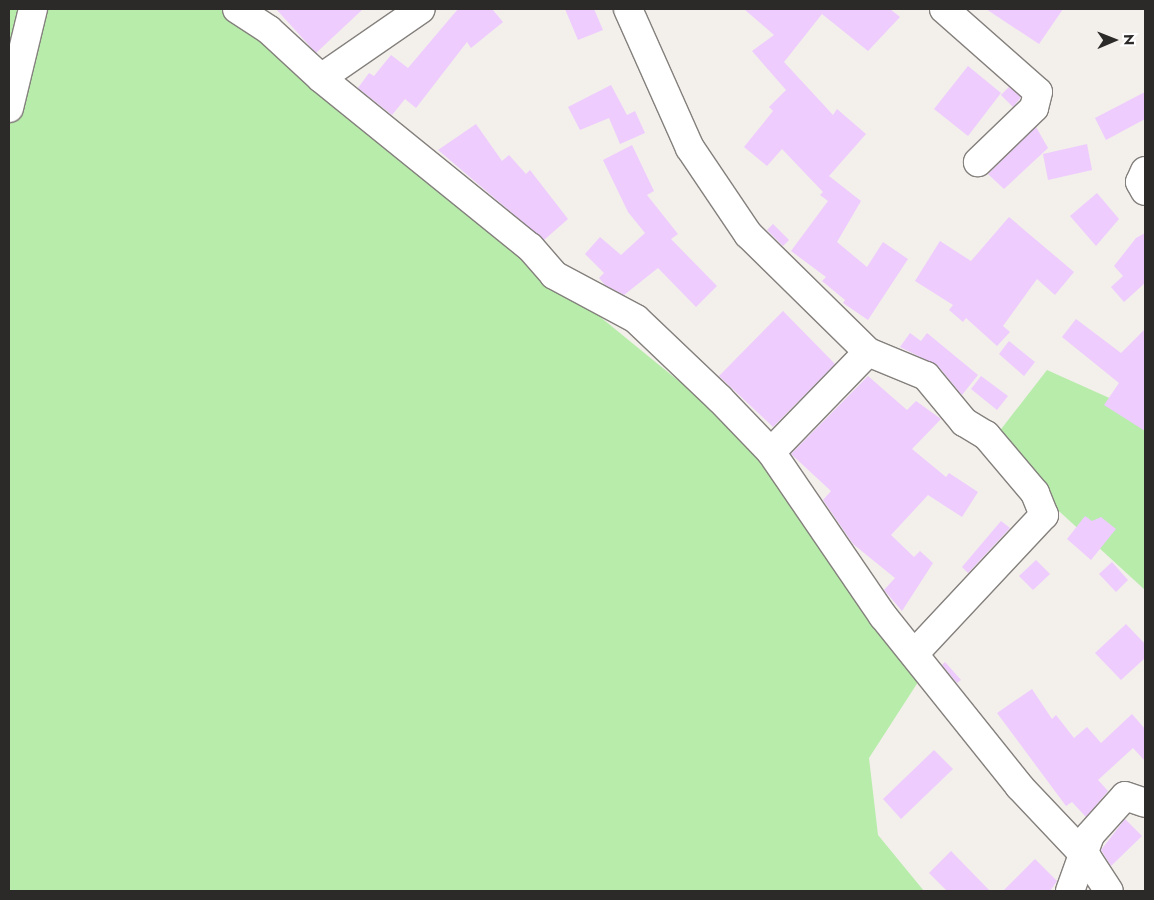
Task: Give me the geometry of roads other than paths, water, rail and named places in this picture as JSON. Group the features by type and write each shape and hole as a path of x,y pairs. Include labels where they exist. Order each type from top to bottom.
{"street":[{"path":"9,108 33,9"},
{"path":"237,9 269,30 320,78 530,246 550,272 636,318 771,452 914,654 1019,786 1084,855 1109,891"},
{"path":"320,78 421,9"},
{"path":"628,9 690,148 720,196 774,264 868,352 926,376 964,422 986,435 1029,482 1044,514 914,654"},
{"path":"944,9 1038,92 1034,108 978,162"},
{"path":"1145,171 1140,182 1145,191"},
{"path":"771,452 868,352"},
{"path":"1070,891 1090,835 1125,796 1145,803"}]}
